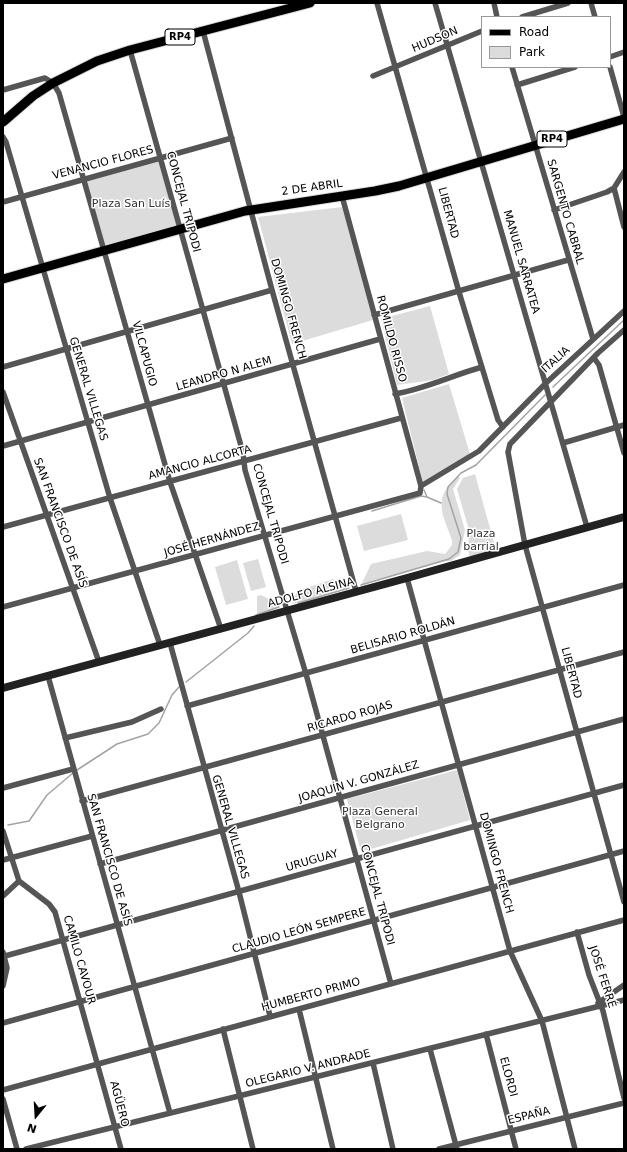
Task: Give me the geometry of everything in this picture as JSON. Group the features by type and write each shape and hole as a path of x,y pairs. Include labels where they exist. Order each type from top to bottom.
{"main road":[{"name":"RP4","path":"3,122 28,100 53,83 97,61 130,50 310,3"},
{"name":"2 DE ABRIL","path":"3,280 250,210 392,188 624,118"}],"street":[{"name":"LIBERTAD","path":"377,3 459,292 498,420 503,427"},
{"name":"MANUEL SARRATEA","path":"435,3 587,527"},
{"path":"494,3 498,16"},
{"path":"525,16 568,3"},
{"path":"591,3 595,16"},
{"name":"DOMINGO FRENCH","path":"203,31 250,210 337,516 356,591"},
{"name":"HUDSON","path":"372,76 481,31"},
{"name":"CONCEJAL TRIPODI","path":"130,50 244,461 306,674 391,984"},
{"path":"611,57 624,52"},
{"name":"SARGENTO CABRAL","path":"512,68 568,260 593,339"},
{"path":"517,85 572,68"},
{"path":"610,68 624,118"},
{"path":"3,90 45,78 53,83"},
{"name":"VILCAPUGIO","path":"53,83 59,94 170,482 221,629"},
{"name":"GENERAL VILLEGAS","path":"3,137 22,196 64,348 110,498 160,645"},
{"name":"VENANCIO FLORES","path":"3,202 232,138"},
{"path":"554,210 598,196 614,188 624,172"},
{"path":"614,188 624,228"},
{"name":"ROMILDO RISSO","path":"342,196 401,418 421,486"},
{"path":"374,315 568,260"},
{"path":"3,367 64,348 127,332 272,290"},
{"name":"ITALIA","path":"421,486 479,451 546,384 624,311"},
{"path":"551,402 624,330"},
{"name":"LEANDRO N ALEM","path":"3,446 380,339"},
{"path":"594,358 599,365 624,453"},
{"path":"395,394 413,391 482,367"},
{"name":"SAN FRANCISCO DE ASÍS","path":"3,392 99,662"},
{"name":"LIBERTAD","path":"551,402 508,447 525,545 624,902"},
{"name":"AMANCIO ALCORTA","path":"3,527 244,461 316,443 401,418"},
{"path":"563,443 624,425"},
{"name":"JOSÉ HERNÁNDEZ","path":"3,607 417,495 421,491 421,486"},
{"name":"ADOLFO ALSINA","path":"3,688 407,578 624,517"},
{"name":"DOMINGO FRENCH","path":"407,578 510,951 542,1020 575,1149"},
{"name":"BELISARIO ROLDÁN","path":"187,706 624,586"},
{"name":"GENERAL VILLEGAS","path":"170,643 203,768 222,831 270,1016"},
{"name":"RICARDO ROJAS","path":"82,801 624,652"},
{"name":"SAN FRANCISCO DE ASÍS","path":"48,676 170,1114"},
{"path":"65,738 132,722 161,710"},
{"name":"JOAQUÍN V. GONZÁLEZ","path":"100,864 624,719"},
{"path":"3,788 74,772"},
{"name":"URUGUAY","path":"4,954 117,926 357,858 624,785"},
{"path":"3,831 19,881 3,896"},
{"path":"3,860 92,836"},
{"name":"CLAUDIO LEÓN SEMPERE","path":"3,1023 624,851"},
{"name":"CAMILO CAVOUR","path":"19,881 53,908 98,1064"},
{"name":"HUMBERTO PRIMO","path":"3,1090 624,920"},
{"name":"JOSÉ FERRÉ","path":"577,932 589,975 600,1003 624,1098"},
{"path":"3,986 8,968 4,954"},
{"name":"OLEGARIO V. ANDRADE","path":"26,1149 430,1049 594,1006 624,985"},
{"name":"OLEGARIO V. ANDRADE","path":"600,1003 624,1000"},
{"path":"298,1009 333,1149"},
{"path":"223,1029 253,1149"},
{"name":"ELORDI","path":"486,1034 516,1149"},
{"path":"430,1049 457,1147"},
{"path":"373,1063 394,1149"},
{"name":"AGÜERO","path":"98,1064 121,1149"},
{"path":"3,1099 17,1149"},
{"name":"ESPAÑA","path":"439,1149 457,1147 512,1131 624,1103"},
{"path":"55,1142 57,1149"}],"green space":[{"name":"Plaza San Luís","path":"160,158 180,230 103,251 83,179"},
{"path":"342,207 373,320 292,344 258,217"},
{"path":"430,306 449,374 433,380 397,385 381,319"},
{"path":"449,384 470,454 423,483 402,398"},
{"name":"Plaza barrial","path":"475,474 496,550 470,557 468,551 469,530 457,489 463,478"},
{"path":"458,476 460,478 453,489 465,530 460,555 451,561 444,561 361,585 371,564 427,551 445,554 452,545 452,540 443,516 443,497 446,489"},
{"path":"401,514 408,540 364,551 357,526"},
{"path":"258,559 266,587 251,591 243,563"},
{"path":"237,560 248,599 226,605 215,567"},
{"path":"333,579 349,588 292,604 297,591"},
{"path":"261,595 278,604 279,607 257,614 257,596"},
{"name":"Plaza General Belgrano","path":"457,770 470,820 361,852 347,799"}],"waterway":[{"path":"553,387 624,320"},
{"path":"361,585 449,559 458,552 461,538 447,494 448,487 461,473 476,465 545,395"},
{"path":"424,490 427,497 441,503"},
{"path":"372,511 421,496 427,497"},
{"path":"298,603 349,588"},
{"path":"256,615 279,607"},
{"path":"186,682 248,633 254,626"},
{"path":"77,770 117,744 148,734 159,723 172,695 179,687"},
{"path":"8,825 29,821 47,795 73,773"}]}
